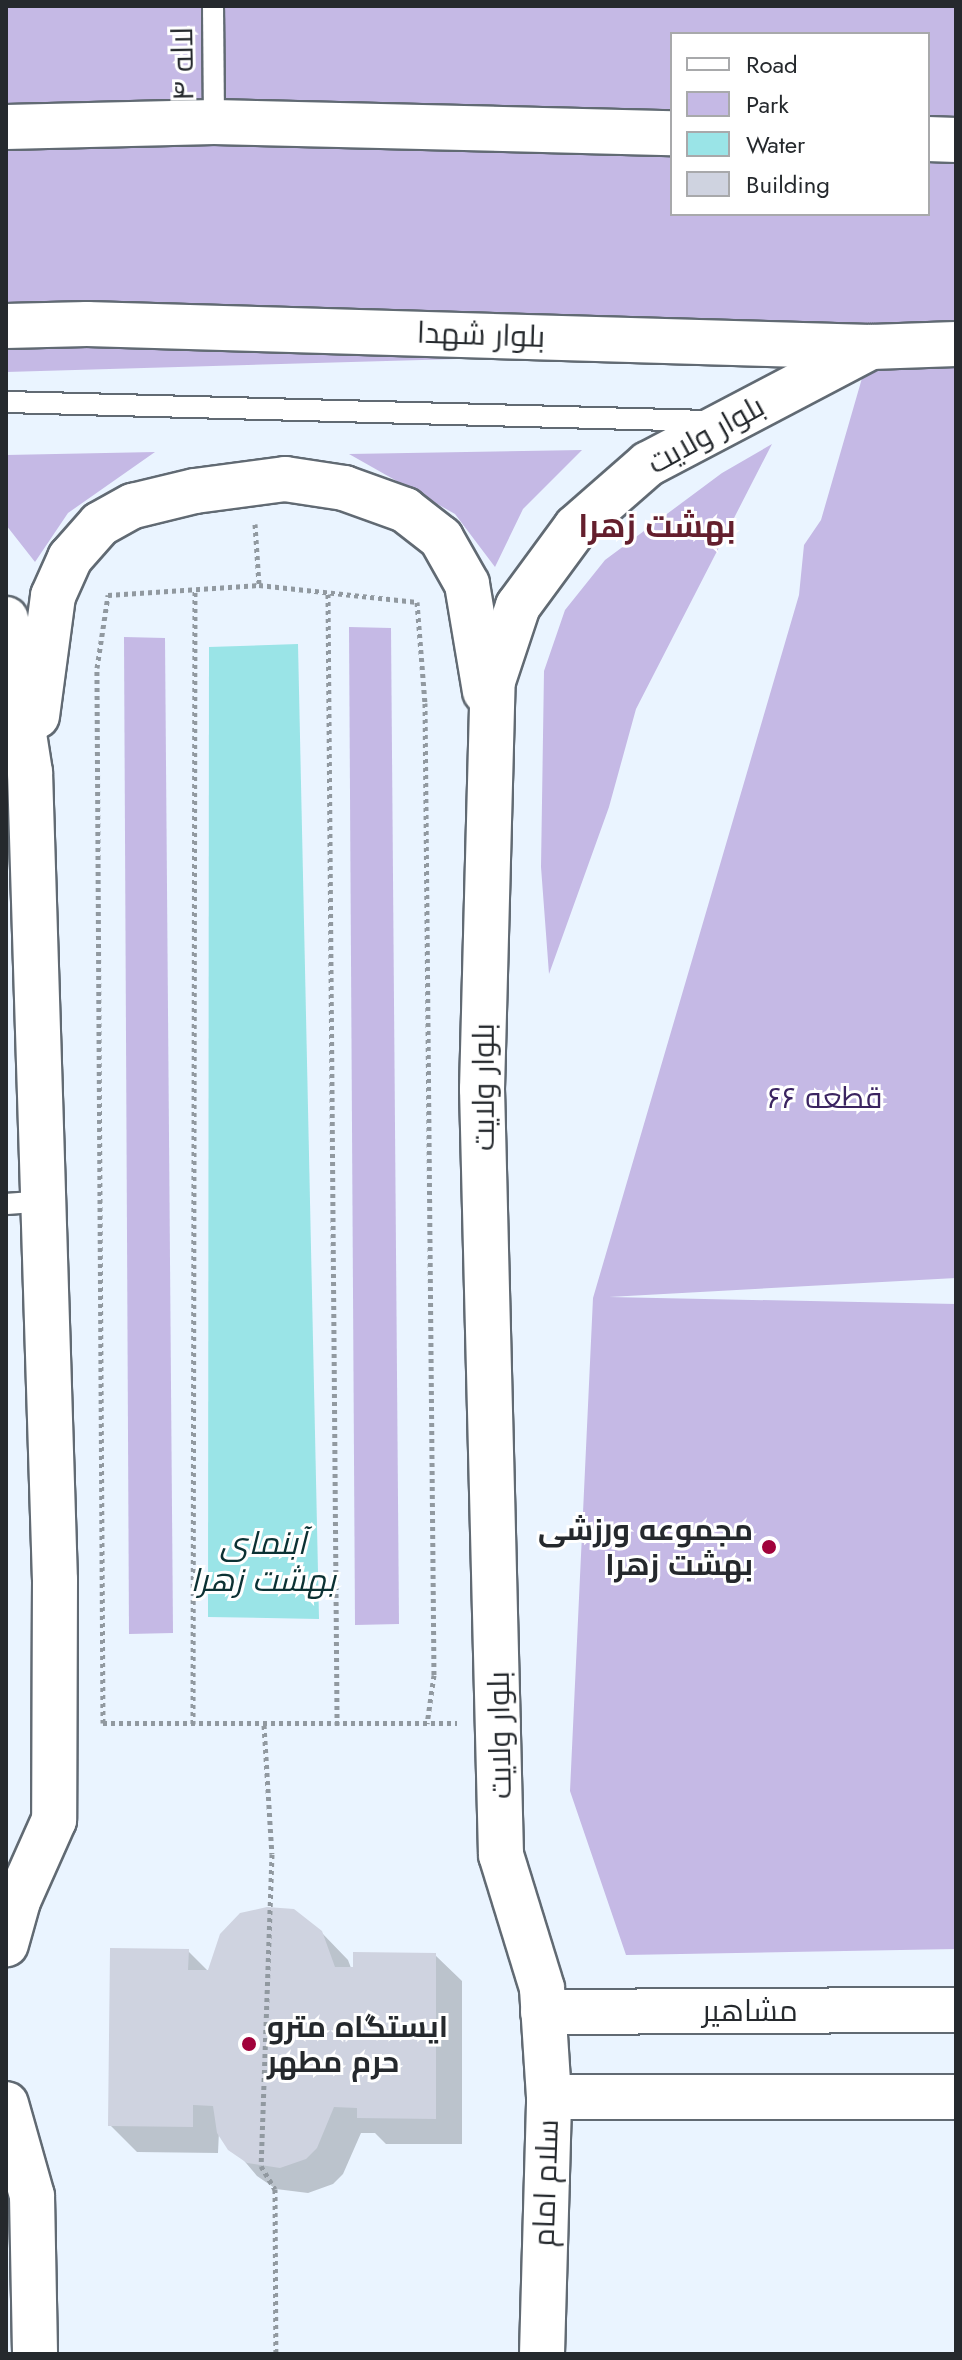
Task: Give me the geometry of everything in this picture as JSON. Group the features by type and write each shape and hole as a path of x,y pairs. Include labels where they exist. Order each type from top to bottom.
{"street":[{"path":"6,127 214,122 670,133"},
{"path":"930,139 956,140"},
{"name":"بلوار شهدا","path":"6,326 87,324 871,347 956,344"},
{"name":"بلوار ولایت","path":"543,2012 542,1988 501,1855 482,1089 493,681 518,606 576,527 648,464 871,347"},
{"path":"6,1944 18,1901 54,1820 54,1723 26,1203 30,772 53,596 70,558 100,524 133,506 285,479 344,488 405,510 441,538 467,584 492,729"},
{"path":"6,619 30,772"},
{"name":"مشاهیر","path":"543,2012 956,2010"},
{"name":"سلام امام","path":"542,2354 549,2097 543,2012"},
{"path":"549,2097 956,2097"},
{"path":"6,2104 32,2196 35,2354"}],"lane":[{"name":"لاله ۴","path":"213,6 214,122"},
{"path":"6,402 730,421"}],"path":[{"path":"252,483 259,585"},
{"path":"103,1723 97,668 108,595 259,585 417,602 425,703 434,1643 427,1724"},
{"path":"193,1724 195,591"},
{"path":"328,593 337,1725"},
{"path":"54,1723 500,1723"},
{"path":"264,1725 272,1854 261,2166 275,2189 276,2354"}],"green space":[{"name":"قطعه ۶۶","path":"6,6 956,6 956,1278 609,1297 956,1304 956,1949 626,1955 570,1791 593,1298 799,595 804,545 821,520 871,347 6,372"},
{"path":"772,444 636,709 609,807 549,974 541,867 544,671 565,610 605,560 722,473"},
{"path":"582,450 523,509 495,567 455,514 349,454"},
{"path":"155,452 68,513 35,562 6,525 6,455"},
{"path":"349,627 391,628 399,1624 355,1625"},
{"path":"124,637 165,638 173,1633 129,1634"}],"water":[{"name":"آبنمای بهشت زهرا","path":"298,644 319,1619 208,1617 209,647"}],"building":[{"path":"267,1907 294,1909 322,1931 335,1967 353,1967 353,1952 436,1953 436,2119 357,2118 357,2108 334,2107 317,2148 306,2159 280,2168 247,2163 228,2150 217,2133 213,2106 193,2105 193,2127 108,2126 110,1948 189,1949 188,1970 208,1970 220,1934 240,1913"}],"place":[{"name":"مجموعه ورزشی بهشت زهرا","path":"769,1547"},
{"name":"ایستگاه مترو حرم مطهر","path":"249,2044"}],"district":[{"name":"بهشت زهرا","path":"657,526"}]}
